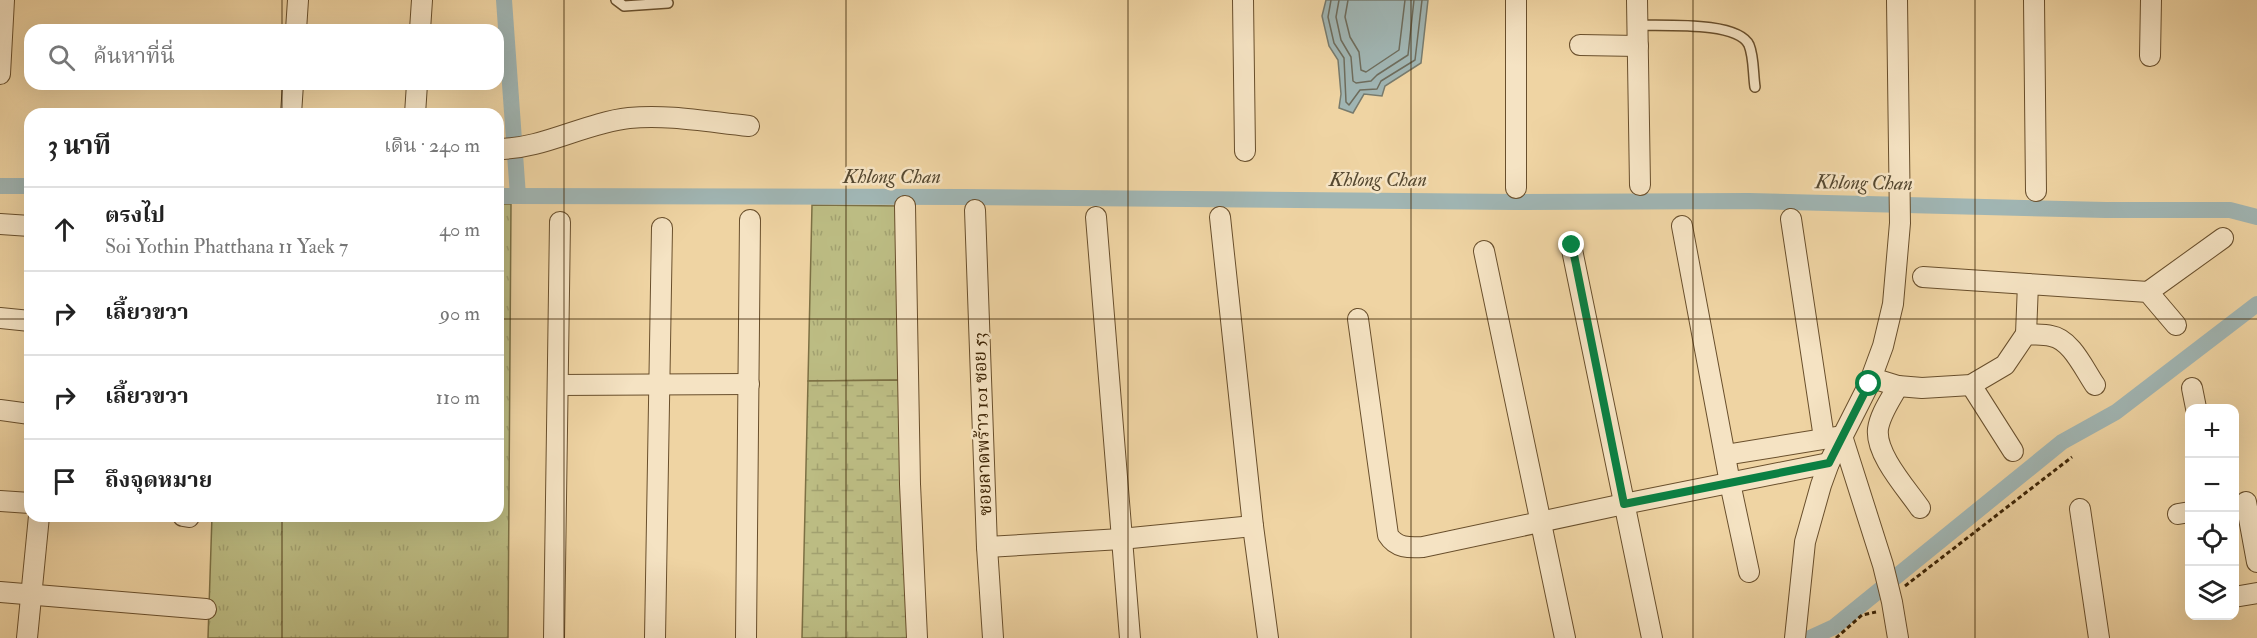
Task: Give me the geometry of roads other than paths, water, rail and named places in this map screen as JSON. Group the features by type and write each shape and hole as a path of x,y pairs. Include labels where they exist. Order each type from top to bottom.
{"street":[{"path":"0,75 4,0"},
{"path":"296,24 298,0"},
{"path":"420,24 422,0"},
{"path":"1243,0 1245,151"},
{"path":"1516,0 1516,188"},
{"path":"1637,0 1640,185"},
{"path":"1795,635 1805,542 1829,463 1833,437 1872,378 1883,346 1893,304 1900,223 1897,0"},
{"path":"2034,0 2036,191"},
{"path":"2150,56 2151,0"},
{"path":"1580,45 1638,46"},
{"path":"291,108 293,90"},
{"path":"415,108 417,90"},
{"path":"510,148 627,118 660,117 749,126"},
{"path":"905,206 910,484 917,638"},
{"name":"ซอยลาดพร้าว 101 ซอย 53","path":"975,210 987,547 993,638"},
{"path":"1096,217 1130,638"},
{"path":"1220,217 1253,526 1268,638"},
{"path":"1791,219 1833,437 1882,565 1893,605 1898,638"},
{"path":"746,638 750,220"},
{"path":"554,638 560,222"},
{"path":"0,224 24,226"},
{"path":"1682,226 1749,572"},
{"path":"655,638 662,228"},
{"path":"1923,277 2148,292 2223,238"},
{"path":"1572,245 1652,638"},
{"path":"1484,251 1565,638"},
{"path":"1872,378 1898,386 1922,388 1971,385 2005,365 2026,334 2028,284"},
{"path":"2148,292 2176,325"},
{"path":"0,318 24,320"},
{"path":"1358,319 1388,534 1399,546 1423,547 1829,463"},
{"path":"2026,334 2052,336 2062,340 2095,385"},
{"path":"558,385 749,384"},
{"path":"1971,385 2013,451"},
{"path":"1898,386 1882,415 1878,429 1879,440 1882,453 1920,508"},
{"path":"2192,388 2195,404"},
{"path":"0,410 24,413"},
{"path":"1725,455 1833,437"},
{"path":"0,501 24,503"},
{"path":"2246,502 2257,562"},
{"path":"2080,509 2099,638"},
{"path":"27,638 38,522"},
{"path":"987,547 1121,539 1253,526"},
{"path":"0,592 206,609"},
{"path":"2239,596 2257,593"}],"lane":[{"path":"616,0 624,6 668,3"},
{"path":"1638,25 1719,28 1736,32 1745,39 1750,47 1755,87"}],"water":[{"path":"1326,0 1428,0 1421,63 1385,86 1382,96 1364,94 1353,113 1339,108 1341,94 1338,60 1329,46 1322,16"}],"waterway":[{"path":"504,0 518,196"},
{"name":"Khlong Chan","path":"0,186 24,186"},
{"name":"Khlong Chan","path":"504,196 1516,202 1749,201 2106,210 2230,210 2257,217"},
{"path":"1810,638 1834,627 2062,442 2116,412 2257,304"}]}
